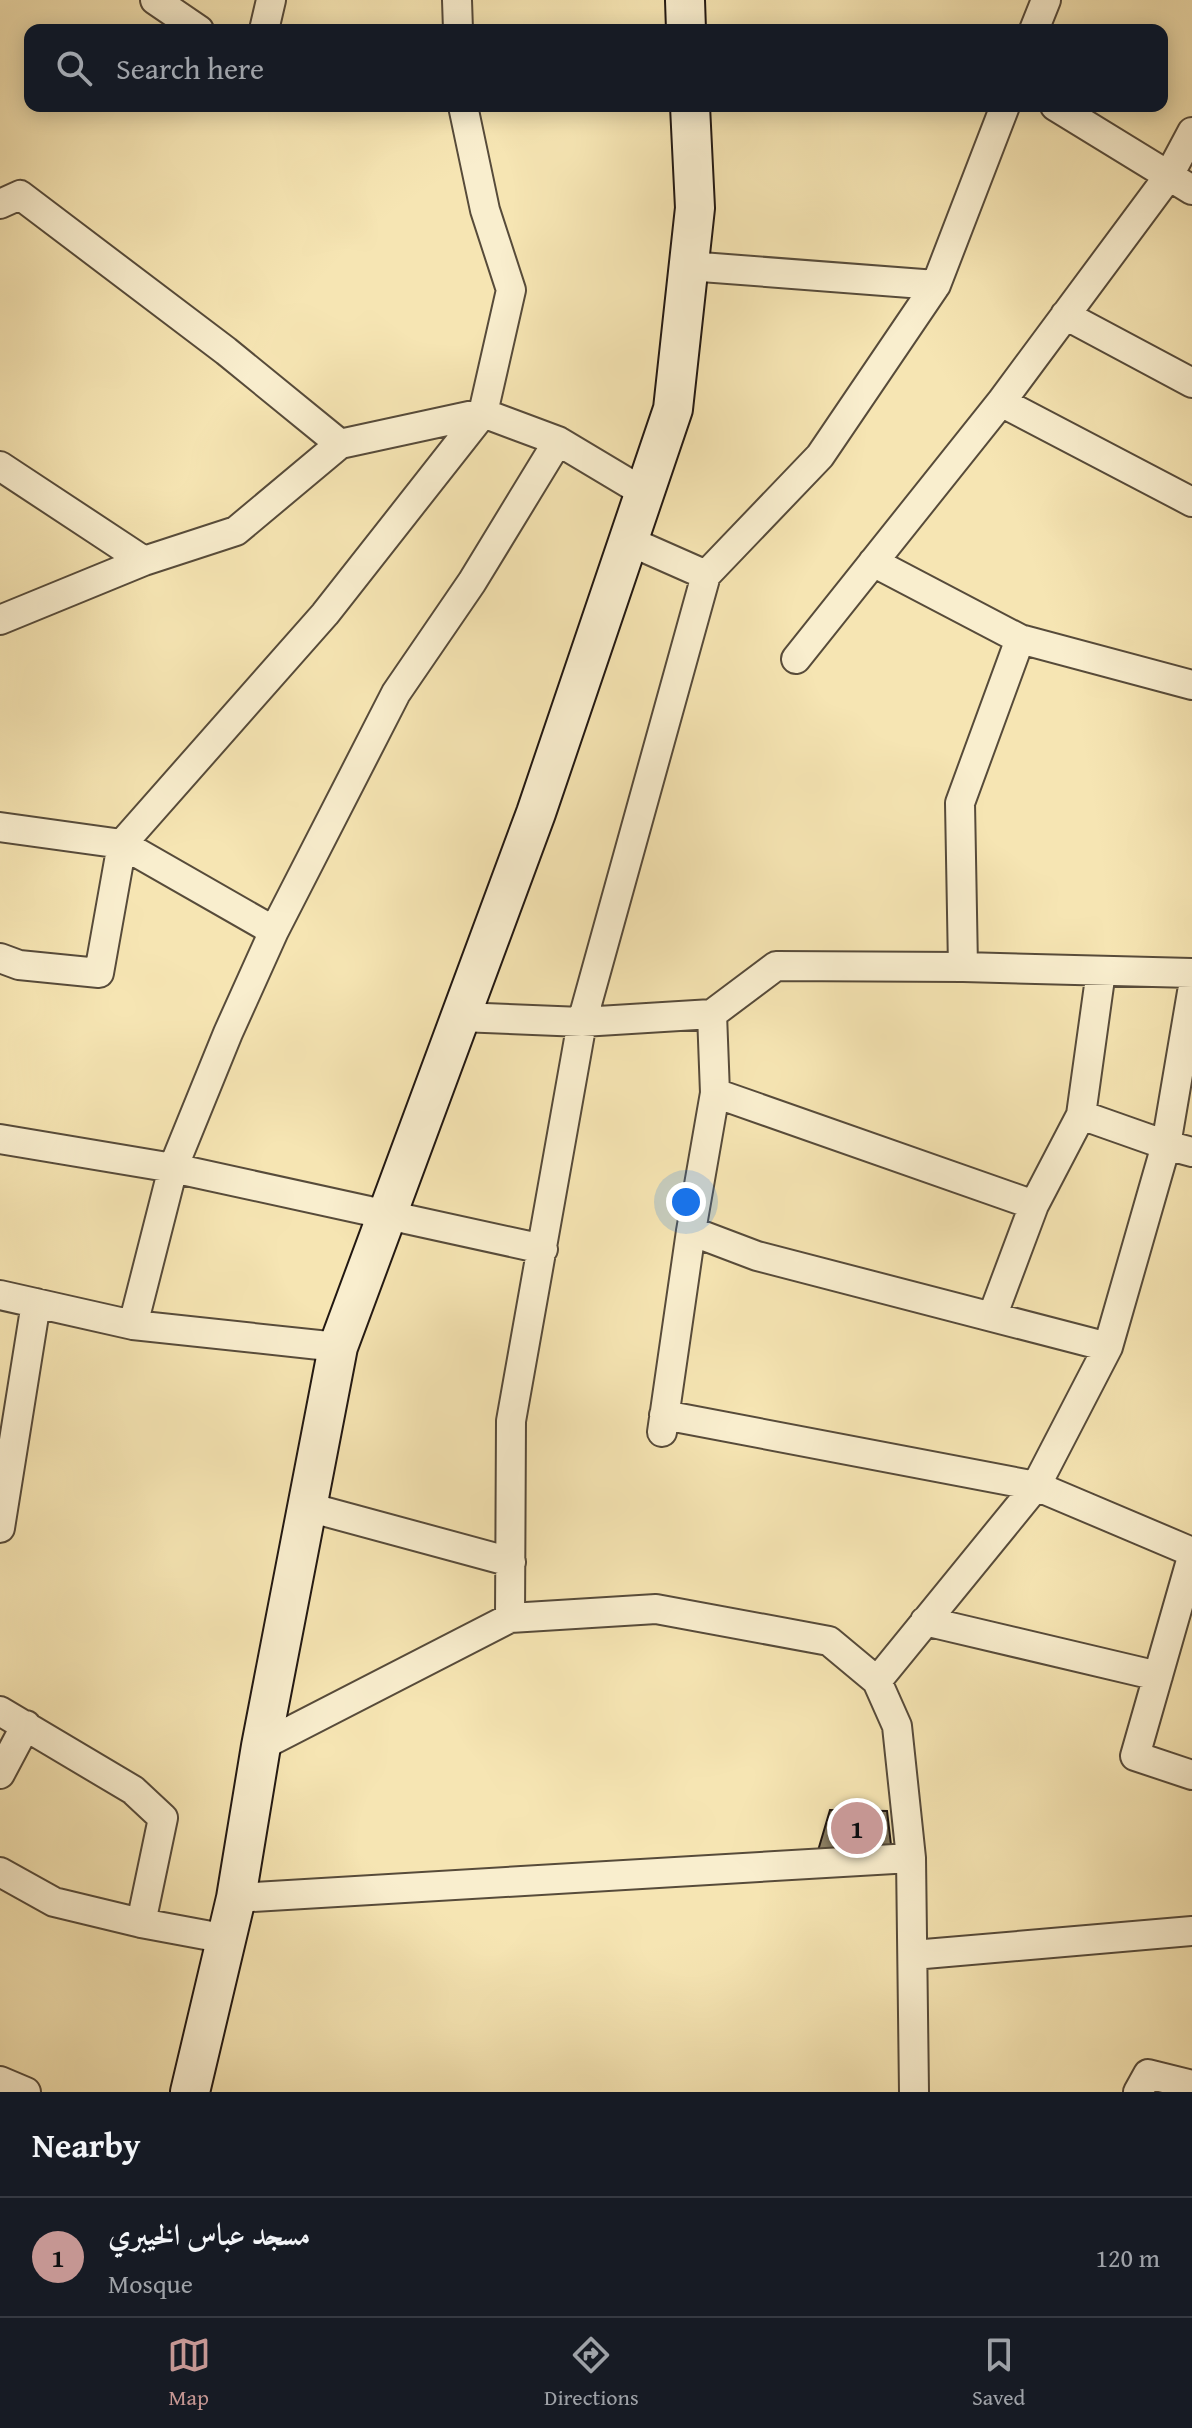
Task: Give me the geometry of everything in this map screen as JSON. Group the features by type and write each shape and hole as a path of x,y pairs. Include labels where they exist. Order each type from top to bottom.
{"main road":[{"path":"685,0 686,24"},
{"path":"190,2092 236,1898 261,1746 338,1347 536,813 673,409 695,208 690,112"}],"street":[{"path":"155,0 190,24"},
{"path":"265,24 271,0"},
{"path":"457,0 458,24"},
{"path":"1036,24 1046,0"},
{"path":"0,958 19,965 99,973 122,844 210,748 325,614 483,413 511,290 485,210 464,112"},
{"path":"510,1618 511,1421 582,1022 706,575 820,456 936,285 1003,112"},
{"path":"1065,112 1180,184"},
{"path":"796,659 1001,402 1065,315 1180,184 1192,132"},
{"path":"0,204 20,195 226,351 340,444"},
{"path":"688,266 936,285"},
{"path":"1065,315 1192,383"},
{"path":"1001,402 1192,502"},
{"path":"0,620 144,561 236,531 340,444 483,413 558,441 645,493"},
{"path":"133,1325 173,1168 274,931 396,693 472,582 558,441"},
{"path":"0,466 144,561"},
{"path":"629,541 706,575"},
{"path":"873,562 1020,639 1192,685"},
{"path":"963,967 960,803 1020,639"},
{"path":"0,827 122,844 274,931"},
{"path":"460,1017 582,1022 712,1014 776,966 1192,973"},
{"path":"992,1317 1034,1205 1081,1115 1101,971"},
{"path":"877,1681 1036,1486 1108,1347 1179,1149 1192,992"},
{"path":"712,1014 715,1093 663,1424 1036,1486 1192,1554 1135,1756 1192,1775"},
{"path":"715,1093 1034,1205"},
{"path":"1081,1115 1179,1149"},
{"path":"0,1139 173,1168 543,1249"},
{"path":"691,1231 757,1256 1108,1347"},
{"path":"0,1295 133,1325 338,1347"},
{"path":"0,1528 36,1303"},
{"path":"308,1507 511,1562"},
{"path":"261,1746 510,1618 656,1609 829,1641 877,1681 897,1726 911,1858 914,2092"},
{"path":"925,1621 1158,1676"},
{"path":"0,1711 133,1790 163,1818 141,1923"},
{"path":"0,1774 26,1725"},
{"path":"236,1898 911,1858"},
{"path":"0,1872 54,1902 227,1939"},
{"path":"913,1955 1192,1931"},
{"path":"1138,2092 1148,2074 1192,2085"},
{"path":"0,2081 26,2092"}],"building":[{"path":"830,1810 887,1811 891,1845 817,1854"}],"place":[{"name":"مسجد عباس الخيبري","path":"857,1828"}]}
